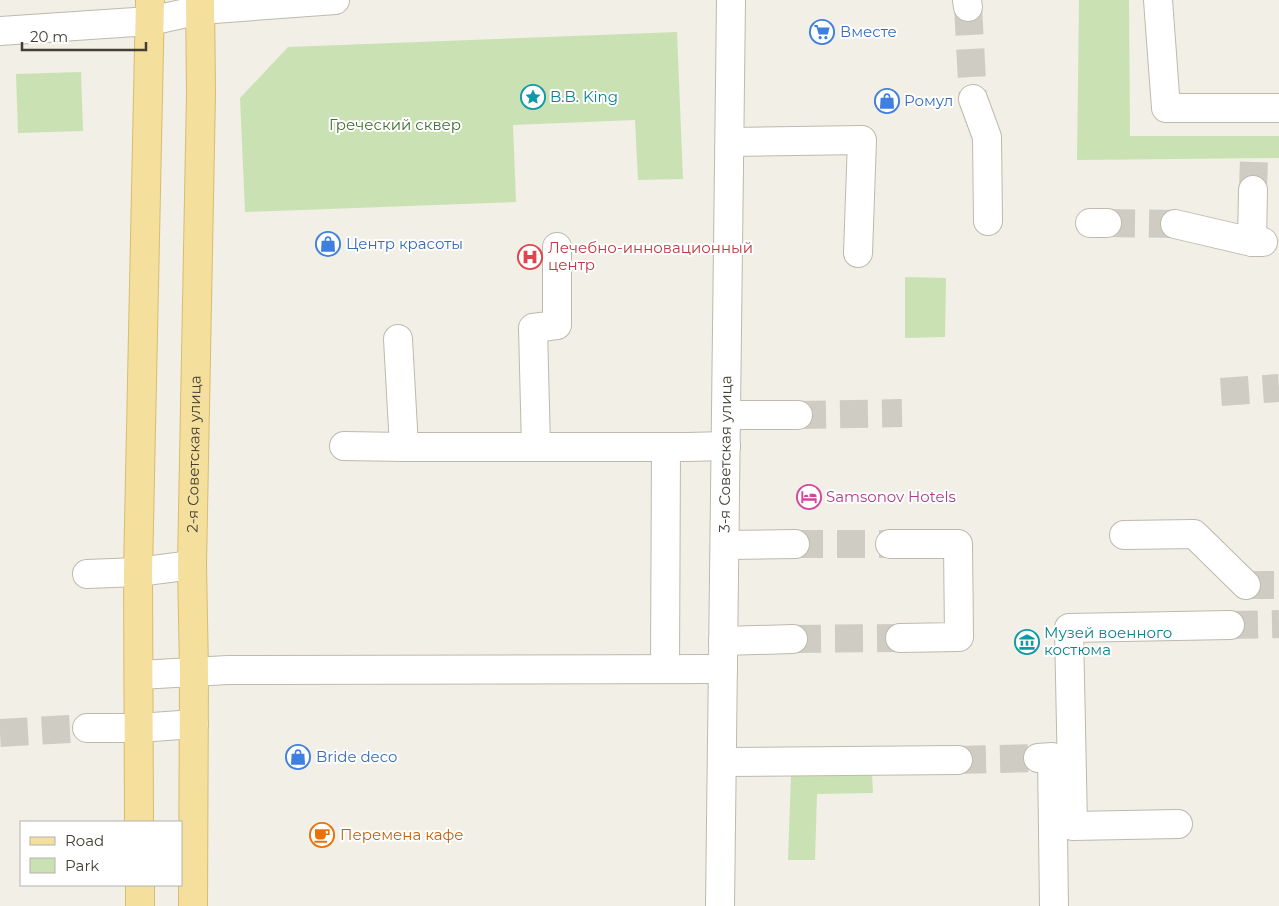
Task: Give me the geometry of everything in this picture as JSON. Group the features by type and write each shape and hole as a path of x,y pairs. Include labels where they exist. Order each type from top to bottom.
{"main road":[{"name":"2-я Советская улица","path":"193,906 194,672 192,565 201,93 200,5"},
{"path":"140,821 138,572 150,11"},
{"path":"140,886 140,906"}],"street":[{"path":"150,11 170,0"},
{"path":"0,31 200,5 335,0"},
{"name":"3-я Советская улица","path":"720,906 732,0"},
{"path":"1158,0 1166,108 1279,108"},
{"path":"973,99 987,137 988,221"},
{"path":"730,142 862,140 858,253"},
{"path":"1175,224 1257,242 1253,190"},
{"path":"536,447 533,328 557,325 557,247"},
{"path":"398,339 404,447"},
{"path":"726,415 798,415"},
{"path":"344,446 726,446"},
{"path":"665,669 666,447"},
{"path":"1124,535 1194,534 1246,585"},
{"path":"725,545 795,544"},
{"path":"890,544 958,544 959,637 900,638"},
{"path":"87,574 138,572 192,565"},
{"path":"1054,906 1054,758 1069,628 1230,625"},
{"path":"723,641 793,639"},
{"path":"139,675 228,670 724,669"},
{"path":"88,728 139,728 194,724"},
{"path":"1054,758 1073,826 1178,824"},
{"path":"722,762 958,760"}],"green space":[{"path":"1079,0 1129,0 1130,136 1279,136 1279,158 1077,160"},
{"name":"Греческий сквер","path":"677,32 683,179 638,180 635,120 513,125 516,202 245,212 240,98 288,47"},
{"path":"81,72 83,131 18,133 16,74"},
{"path":"905,277 946,278 945,337 905,338"},
{"path":"872,773 873,793 817,794 815,860 788,860 791,775"}],"tunnel":[{"path":"968,7 973,99"},
{"path":"1253,190 1254,158"},
{"path":"1107,223 1175,224"},
{"path":"1221,392 1279,388"},
{"path":"798,415 902,413"},
{"path":"795,544 890,544"},
{"path":"1246,585 1279,585"},
{"path":"1230,625 1279,624"},
{"path":"793,639 900,638"},
{"path":"0,733 87,728"},
{"path":"958,760 1038,758"}],"place":[{"name":"Вместе","path":"822,32"},
{"name":"B.B. King","path":"533,97"},
{"name":"Ромул","path":"887,101"},
{"name":"Центр красоты","path":"328,244"},
{"name":"Лечебно-инновационный центр","path":"530,257"},
{"name":"Samsonov Hotels","path":"809,497"},
{"name":"Музей военного костюма","path":"1027,642"},
{"name":"Bride deco","path":"298,757"},
{"name":"Перемена кафе","path":"322,835"}]}
